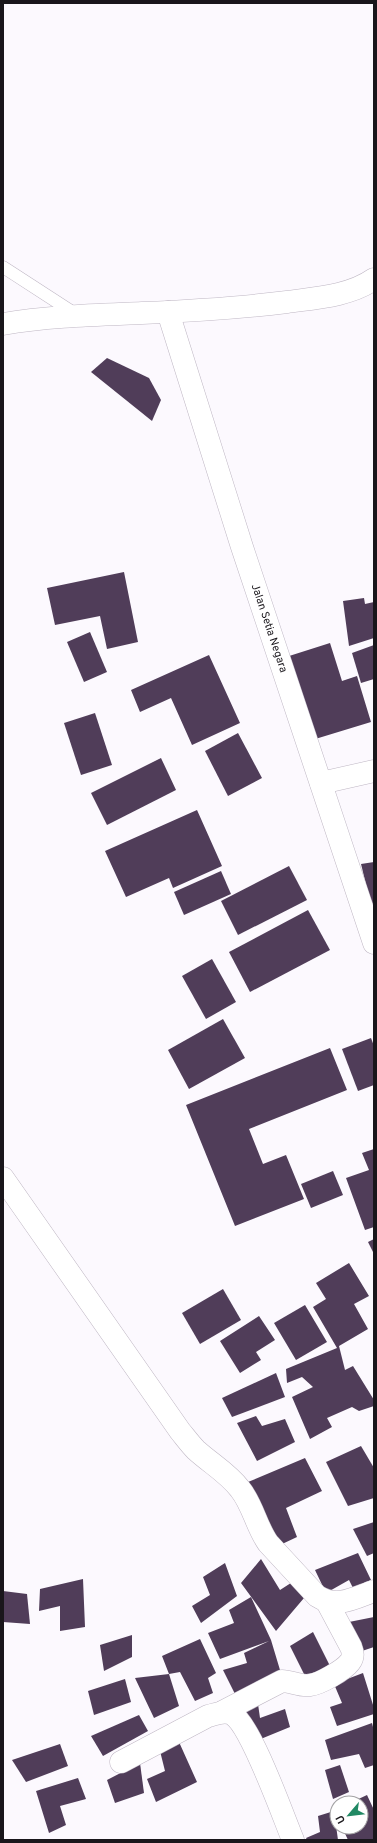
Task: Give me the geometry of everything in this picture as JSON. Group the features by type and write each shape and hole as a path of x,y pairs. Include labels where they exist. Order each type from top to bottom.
{"street":[{"path":"3,324 78,316 168,312 262,305 324,297 368,283"},
{"name":"Jalan Setia Negara","path":"168,312 242,548 374,943"},
{"path":"321,783 374,771"},
{"path":"3,1178 180,1431 195,1449 227,1475 240,1489 252,1508 263,1535 268,1543 317,1596 327,1602 339,1603 374,1590"},
{"path":"121,1762 201,1719 224,1712 272,1685 282,1681 290,1681 308,1686 317,1684 341,1670 350,1662 353,1655 351,1647 327,1602"},
{"path":"224,1712 233,1715 243,1726 266,1772 293,1840"}],"lane":[{"path":"3,267 78,316"}],"building":[{"path":"107,358 149,378 161,400 152,421 91,372"},
{"path":"124,572 138,642 107,649 100,616 55,625 47,588"},
{"path":"364,598 365,604 374,602 374,638 349,646 343,601"},
{"path":"90,632 107,672 84,682 67,642"},
{"path":"330,643 342,681 357,676 371,722 312,740 286,657"},
{"path":"374,645 374,679 361,683 352,653"},
{"path":"209,655 240,723 192,745 171,698 140,712 131,690"},
{"path":"95,713 112,765 81,775 64,723"},
{"path":"238,733 262,778 228,796 205,751"},
{"path":"161,758 176,790 107,825 91,793"},
{"path":"197,810 222,866 173,888 169,878 126,897 105,851"},
{"path":"374,862 374,913 373,913 361,864"},
{"path":"289,866 307,900 238,935 221,901"},
{"path":"221,871 231,894 184,915 174,892"},
{"path":"308,910 330,950 250,992 229,952"},
{"path":"212,959 236,1002 206,1019 182,976"},
{"path":"223,1019 245,1058 189,1089 168,1050"},
{"path":"371,1038 374,1046 374,1085 358,1091 342,1049"},
{"path":"330,1048 347,1090 249,1129 263,1164 286,1155 304,1199 235,1226 186,1105"},
{"path":"374,1149 374,1227 365,1230 346,1178 369,1170 362,1153"},
{"path":"333,1171 343,1195 311,1208 301,1184"},
{"path":"374,1239 374,1254 368,1242"},
{"path":"349,1263 369,1296 354,1304 368,1329 339,1346 345,1370 353,1366 374,1400 374,1406 359,1411 352,1407 327,1418 332,1427 310,1439 292,1397 313,1387 302,1377 287,1383 286,1369 337,1348 313,1307 326,1299 316,1283"},
{"path":"223,1289 241,1320 200,1344 182,1313"},
{"path":"305,1305 327,1342 296,1360 274,1323"},
{"path":"259,1316 275,1340 256,1352 261,1360 240,1373 220,1341"},
{"path":"276,1373 285,1397 232,1417 222,1398"},
{"path":"256,1416 262,1426 285,1419 295,1442 257,1461 237,1423"},
{"path":"361,1446 374,1468 374,1498 348,1506 326,1462"},
{"path":"305,1458 322,1491 286,1508 297,1537 280,1545 248,1482"},
{"path":"374,1522 374,1553 367,1556 353,1529"},
{"path":"358,1553 371,1580 353,1588 349,1580 326,1593 315,1570"},
{"path":"261,1559 280,1590 294,1581 304,1598 276,1631 241,1583"},
{"path":"225,1563 237,1596 201,1623 192,1606 210,1595 203,1577"},
{"path":"83,1579 85,1627 60,1631 60,1606 39,1611 40,1589"},
{"path":"3,1591 27,1594 30,1624 3,1622"},
{"path":"251,1597 271,1640 280,1670 235,1694 223,1670 247,1663 244,1653 269,1641 220,1659 208,1633 234,1623 229,1610"},
{"path":"374,1617 374,1647 362,1651 349,1622"},
{"path":"313,1632 331,1668 306,1678 290,1646"},
{"path":"132,1635 132,1657 104,1671 100,1645"},
{"path":"200,1639 216,1673 208,1678 213,1693 195,1701 180,1672 169,1674 162,1656"},
{"path":"363,1673 374,1708 374,1714 337,1726 330,1707 342,1703 334,1684"},
{"path":"169,1674 179,1706 154,1718 135,1678"},
{"path":"125,1679 131,1702 94,1715 88,1691"},
{"path":"258,1704 260,1718 285,1709 290,1727 251,1743 242,1710"},
{"path":"139,1715 148,1731 103,1756 91,1736"},
{"path":"372,1723 374,1731 374,1765 365,1768 359,1754 331,1760 325,1740"},
{"path":"179,1742 197,1782 156,1802 147,1779 165,1771 160,1751"},
{"path":"60,1744 68,1766 26,1782 12,1760"},
{"path":"140,1763 144,1793 115,1803 107,1780"},
{"path":"340,1765 349,1792 342,1795 332,1795 325,1770"},
{"path":"78,1778 86,1799 60,1806 66,1825 49,1833 36,1791"},
{"path":"369,1799 374,1810 374,1840 348,1840 346,1835 369,1835"},
{"path":"329,1813 329,1835 337,1835 338,1840 307,1840 306,1838 320,1832 318,1816"}]}
